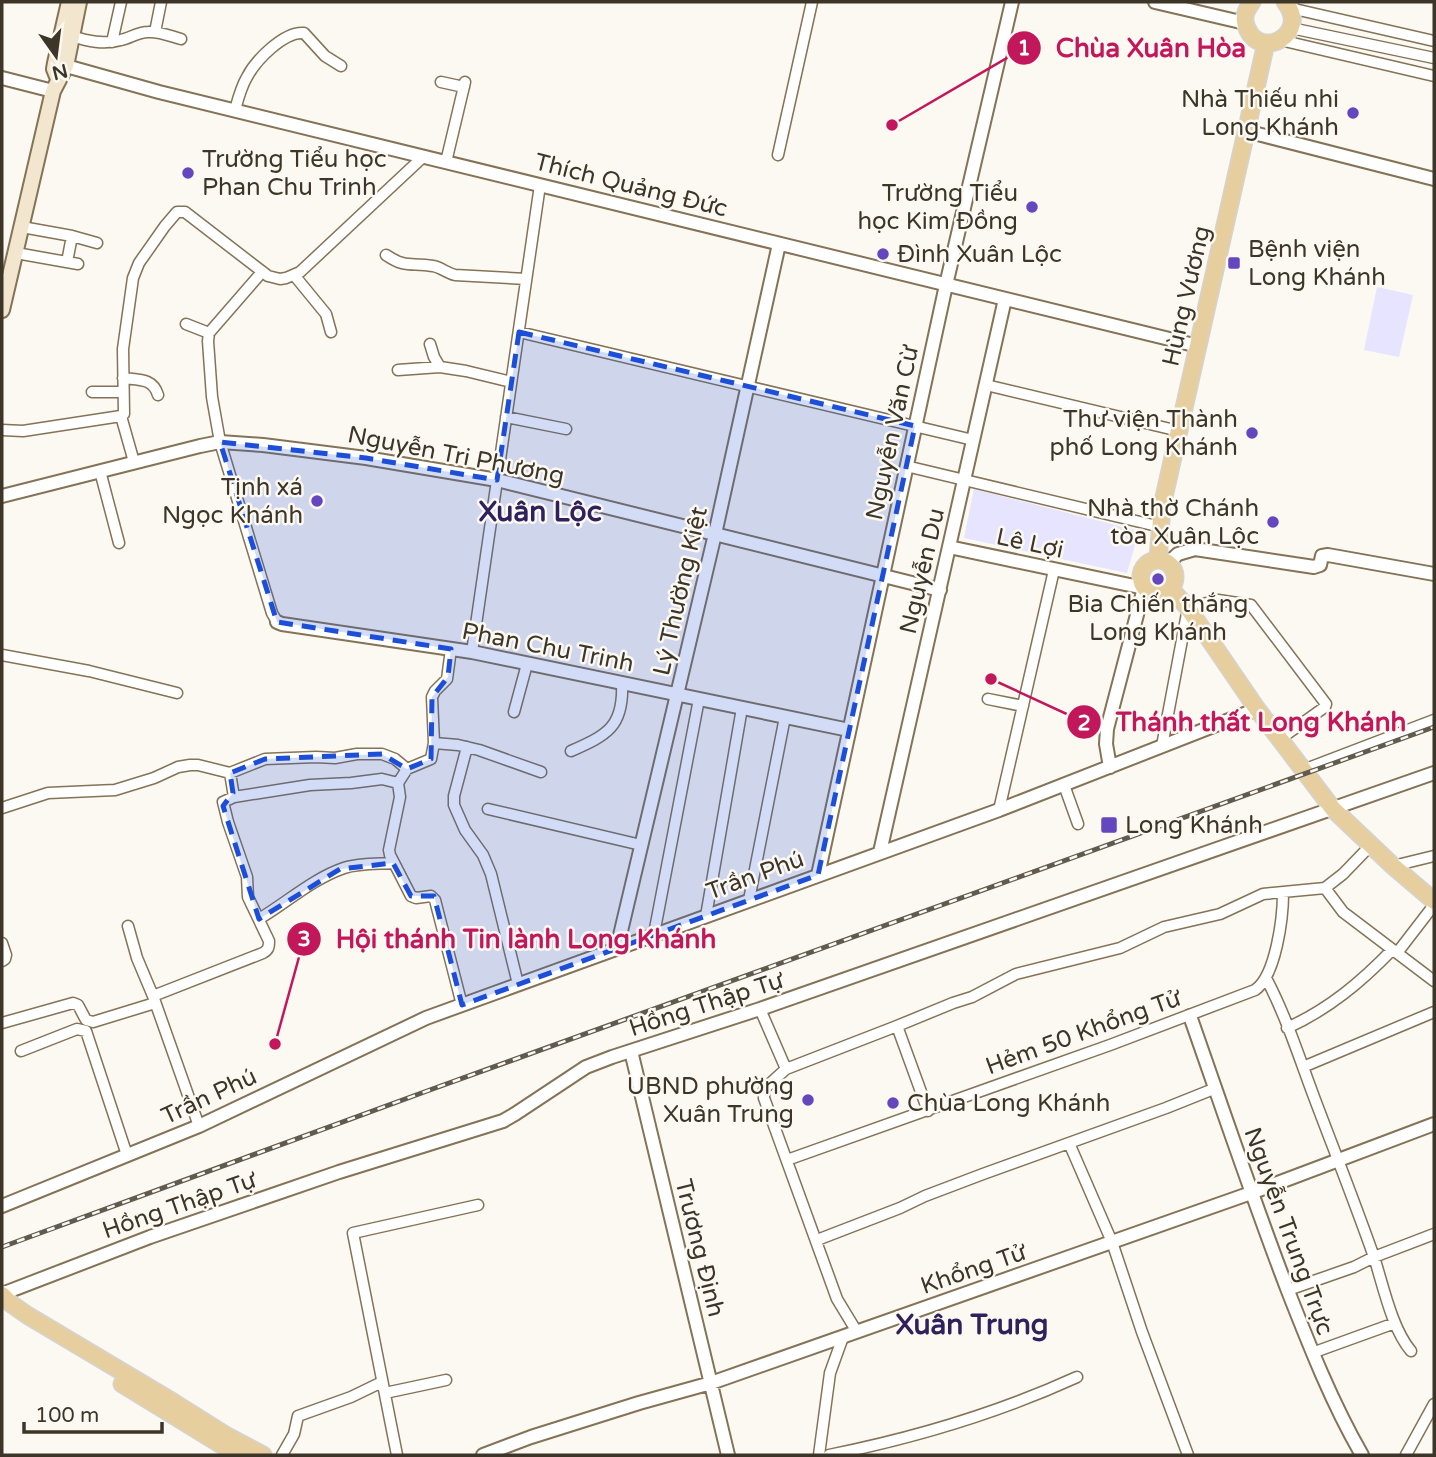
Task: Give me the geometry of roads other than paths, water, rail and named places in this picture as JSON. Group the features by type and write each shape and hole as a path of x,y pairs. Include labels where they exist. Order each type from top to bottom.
{"main road":[{"path":"2,310 58,75 69,2"},
{"path":"58,75 79,2"},
{"path":"1251,2 1244,23 1248,32 1256,40 1273,42 1289,33 1292,14 1288,5"},
{"name":"Hùng Vương","path":"1163,562 1162,506 1245,131 1273,42"},
{"path":"1163,562 1173,569 1175,583 1163,594 1150,593 1141,582 1142,571 1149,563 1163,562"},
{"path":"1171,589 1188,608 1257,709 1334,809 1434,903"},
{"path":"2,1294 27,1315 263,1455"},
{"path":"2,1308 238,1455"}],"street":[{"path":"112,42 121,2"},
{"path":"155,32 161,2"},
{"path":"778,155 813,2"},
{"name":"Nguyễn Văn Cừ","path":"818,875 946,285 1012,2"},
{"path":"1155,2 1244,23"},
{"path":"1288,5 1434,41"},
{"path":"1291,27 1434,58"},
{"path":"71,36 93,42 112,42 144,32 155,32 181,39"},
{"path":"235,110 251,70 272,47 292,34 304,33 325,55 341,66"},
{"path":"1273,42 1434,76"},
{"name":"Thích Quảng Đức","path":"2,78 58,75 159,92 1198,346"},
{"path":"441,82 464,85 446,162"},
{"path":"1245,131 1434,179"},
{"path":"2,430 23,431 124,414 123,349 133,278 139,263 177,212 185,212 262,272 280,279 294,275 327,248 424,156"},
{"path":"472,652 540,185"},
{"path":"22,227 97,243"},
{"path":"66,261 72,236"},
{"name":"Lý Thường Kiệt","path":"617,948 715,534 779,244"},
{"path":"16,253 78,264"},
{"path":"386,256 403,265 432,265 454,275 526,279"},
{"path":"262,272 209,334 212,397 220,442 272,613 278,622"},
{"path":"294,275 326,314 331,332"},
{"name":"Nguyễn Du","path":"880,852 1005,299"},
{"path":"186,324 209,334"},
{"path":"519,332 973,440"},
{"path":"430,344 440,368"},
{"path":"398,370 440,368 511,382"},
{"path":"123,378 150,382 155,386 158,395"},
{"path":"986,385 1179,431"},
{"path":"92,392 123,392"},
{"path":"121,416 134,462"},
{"path":"506,417 565,429"},
{"name":"Nguyễn Tri Phương","path":"2,496 220,442 262,445 366,457 497,480 940,590"},
{"path":"906,466 1161,527"},
{"path":"100,471 119,542"},
{"name":"Lê Lợi","path":"949,547 1144,588"},
{"path":"1163,562 1195,549 1310,567 1320,565 1322,556 1328,555 1434,574"},
{"path":"999,810 1054,570"},
{"path":"1110,767 1106,738 1144,588"},
{"path":"1162,746 1188,608 1218,600 1251,605 1326,704 1325,708 1280,739"},
{"name":"Phan Chu Trinh","path":"278,622 472,652 849,730"},
{"path":"451,649 447,679 432,696 434,743 431,759 407,769 402,774 398,783 400,797 389,850 411,896 431,897 435,900 463,1005"},
{"path":"2,655 89,671 177,693"},
{"path":"514,712 527,664"},
{"path":"571,751 599,738 614,725 623,702 622,683"},
{"path":"654,934 699,699"},
{"path":"988,699 1023,706"},
{"path":"705,916 742,708"},
{"name":"Trần Phú","path":"2,1206 199,1126 398,1030 654,934 999,810 1257,709"},
{"path":"749,900 785,717"},
{"path":"1303,770 1434,720"},
{"path":"434,743 467,747 541,772"},
{"path":"467,747 454,805 465,830 489,868 518,984"},
{"path":"2,808 48,793 115,790 154,778 178,766 198,765 230,773 265,759 335,758 357,754 389,756 407,769"},
{"path":"230,773 234,797"},
{"name":"Hồng Thập Tự","path":"2,1294 161,1233 338,1172 503,1121 586,1067 760,1009 1434,773"},
{"path":"2,1024 72,1003 78,1005 86,1020 93,1022 154,1000 268,950 269,941 248,897 247,877 223,802 234,797 310,785 382,779 398,783"},
{"path":"1064,785 1078,824"},
{"path":"488,809 641,845"},
{"path":"857,1332 837,1298 763,1093 764,1089 786,1069 972,997 1016,974 1120,948 1164,927 1220,914 1263,894 1325,888 1371,845"},
{"path":"1393,866 1434,856"},
{"path":"258,919 340,869 393,863"},
{"path":"1325,888 1343,912 1434,981"},
{"path":"1283,893 1280,936 1266,978 1303,1066 1374,1257 1395,1323 1404,1343 1411,1351"},
{"path":"1287,1028 1322,1010 1369,974 1394,951 1434,903"},
{"path":"128,926 137,958 199,1126"},
{"path":"2,943 6,955 2,961"},
{"name":"Hẻm 50 Khổng Tử","path":"787,1160 1190,1016 1255,990 1266,978"},
{"path":"760,1009 786,1069"},
{"path":"1303,1066 1434,1012"},
{"name":"Nguyễn Trung Trực","path":"1190,1016 1251,1193 1312,1353 1362,1455"},
{"path":"897,1026 928,1111"},
{"path":"21,1051 78,1029 86,1031 127,1155"},
{"name":"Trương Định","path":"631,1051 728,1455"},
{"path":"817,1240 936,1192 1216,1088"},
{"name":"Khổng Tử","path":"482,1455 555,1429 711,1383 1251,1193 1434,1124"},
{"path":"1069,1143 1112,1242 1146,1345 1188,1455"},
{"path":"397,1455 354,1233 478,1205"},
{"path":"1288,1290 1354,1267 1434,1234"},
{"path":"1312,1353 1395,1323"},
{"path":"820,1455 830,1373 843,1337"},
{"path":"830,1455 900,1440 973,1417 1031,1398 1077,1377"},
{"path":"385,1393 446,1380"},
{"path":"282,1455 295,1434 298,1416 351,1397 382,1382"},
{"path":"1406,1455 1433,1410"}],"railway":[{"path":"2,1247 1434,727"}],"place":[{"name":"Nhà Thiếu nhi Long Khánh","path":"1353,113"},
{"name":"Chùa Xuân Hòa","path":"892,125"},
{"name":"Trường Tiểu học Phan Chu Trinh","path":"188,173"},
{"name":"Trường Tiểu học Kim Đồng","path":"1032,207"},
{"name":"Đình Xuân Lộc","path":"883,254"},
{"name":"Bệnh viện Long Khánh","path":"1234,263"},
{"name":"Thư viện Thành phố Long Khánh","path":"1252,433"},
{"name":"Tịnh xá Ngọc Khánh","path":"317,501"},
{"name":"Nhà thờ Chánh tòa Xuân Lộc","path":"1273,522"},
{"name":"Bia Chiến thắng Long Khánh","path":"1158,579"},
{"name":"Thánh thất Long Khánh","path":"991,679"},
{"name":"Long Khánh","path":"1109,825"},
{"name":"Hội thánh Tin lành Long Khánh","path":"275,1044"},
{"name":"UBND phường Xuân Trung","path":"808,1100"},
{"name":"Chùa Long Khánh","path":"893,1103"}],"district":[{"name":"Xuân Lộc","path":"540,511"},
{"name":"Xuân Trung","path":"972,1324"}]}
